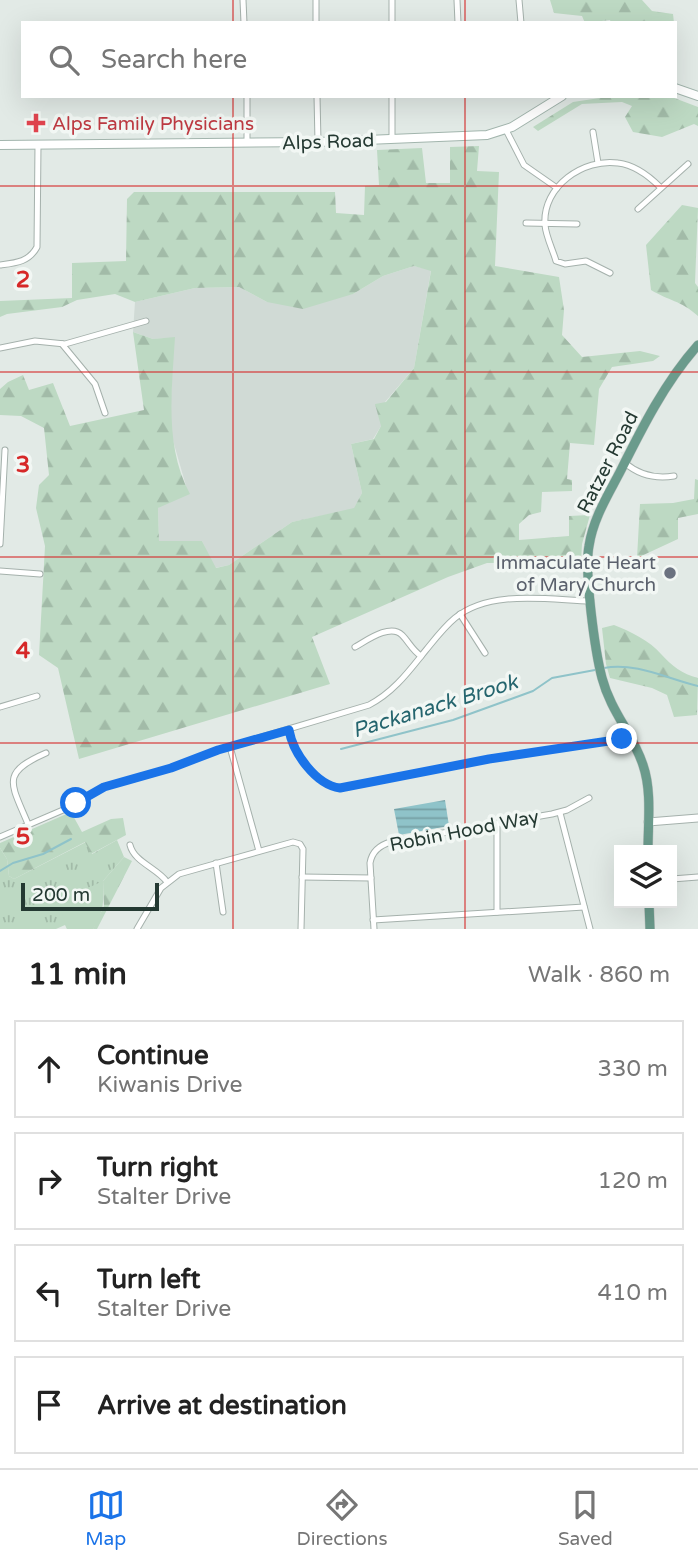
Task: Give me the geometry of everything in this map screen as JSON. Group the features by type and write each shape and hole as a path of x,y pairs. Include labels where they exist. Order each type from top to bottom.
{"main road":[{"path":"677,88 698,94"},
{"name":"Alps Road","path":"0,145 318,142 487,135 506,130 559,98"},
{"name":"Ratzer Road","path":"648,845 645,773 630,738 614,713 600,670 588,564 590,537 625,463 673,375 698,345"},
{"path":"649,908 650,929"}],"street":[{"path":"243,0 244,21"},
{"path":"316,0 316,21"},
{"path":"391,0 392,21"},
{"path":"457,0 458,21"},
{"path":"519,0 521,21"},
{"path":"247,98 247,142"},
{"path":"317,98 318,142"},
{"path":"392,98 392,139"},
{"path":"506,130 524,165 557,188"},
{"path":"593,132 598,163"},
{"path":"0,265 23,261 33,254 37,247 38,145"},
{"path":"610,273 586,261 565,264 556,261 545,223 549,202 557,188 570,175 598,163 621,163 638,169 660,187"},
{"path":"638,209 688,164"},
{"path":"526,223 577,224"},
{"path":"0,348 35,341 62,344 146,321"},
{"path":"62,344 95,384 105,412"},
{"path":"0,544 5,450"},
{"path":"625,463 649,476 674,476"},
{"path":"0,571 40,573"},
{"path":"0,836 63,810 104,787 358,710 378,700 399,683 447,624 479,604 498,600 591,601"},
{"path":"460,614 485,653"},
{"path":"355,647 384,632 393,631 400,634 421,656"},
{"path":"0,707 37,696"},
{"path":"289,730 294,748 319,780 328,786 340,788 489,759 630,738"},
{"path":"230,747 260,851"},
{"path":"28,824 13,787 12,777 20,764 46,753"},
{"name":"Robin Hood Way","path":"374,929 371,859 376,850 386,844 560,813 589,798"},
{"path":"560,813 590,929"},
{"path":"648,822 698,818"},
{"path":"497,823 497,912"},
{"path":"137,929 166,882 186,872 293,842 302,847 301,929"},
{"path":"130,845 134,855 166,882"},
{"path":"216,863 223,912"},
{"path":"302,877 371,878"},
{"path":"677,879 698,877"},
{"path":"373,920 584,907"}],"shaded area":[{"path":"414,266 431,270 414,368 385,402 381,426 373,439 351,444 362,493 354,509 292,522 229,565 215,568 202,541 159,541 158,508 186,486 172,437 170,415 174,338 153,339 133,332 135,302 195,288 239,287 267,302 353,294 383,276"}],"green space":[{"path":"550,0 642,0 652,11 673,14 674,21 584,21 582,16 554,13"},
{"path":"600,98 674,98 698,107 698,126 694,124 662,137 633,132 625,117 632,106 622,102 582,104 538,131 533,127 573,102"},
{"path":"479,146 477,171 499,172 495,266 559,277 564,310 562,335 582,357 640,351 660,356 653,361 612,367 599,389 594,445 570,443 567,479 572,480 572,491 542,492 541,512 529,515 519,524 519,540 569,536 569,516 590,515 582,544 581,562 487,563 448,577 312,637 330,684 79,759 58,668 39,655 45,546 36,508 39,485 49,475 44,428 21,416 0,415 0,389 23,375 29,390 53,383 70,426 144,410 133,332 153,339 175,337 173,437 176,457 190,494 158,508 159,541 202,541 216,568 229,565 292,522 354,508 362,493 351,444 374,439 381,426 375,404 386,402 414,368 431,271 414,266 383,276 353,294 303,309 267,302 239,287 195,288 135,302 115,294 77,300 62,307 0,317 0,301 72,298 72,263 126,261 127,199 134,192 335,192 336,213 364,215 365,186 379,185 377,150 422,148 426,183 450,183 450,147"},
{"path":"682,205 698,208 695,283 698,287 698,316 651,290 646,245"},
{"path":"695,479 698,480 698,514 678,518 678,539 637,558 640,504 694,499"},
{"path":"614,625 646,641 678,669 698,678 697,715 674,717 667,695 652,688 610,678 602,628"},
{"path":"71,812 82,832 111,819 123,818 126,835 91,854 85,842 14,879 9,876 7,859 0,843"},
{"path":"117,840 124,857 103,881 93,929 67,929 65,925 56,929 0,929 0,848 7,859 9,876 14,879 86,842 92,854"},
{"path":"124,857 132,861 97,929 93,929 104,906 103,881"},
{"path":"103,881 103,906 93,929 67,929 60,907 64,899"}],"water":[{"path":"445,800 449,826 399,835 394,809"}],"waterway":[{"name":"Packanack Brook","path":"604,668 640,669 698,686"},
{"name":"Packanack Brook","path":"341,749 453,720 533,691 552,678 595,670"},
{"name":"Packanack Brook","path":"0,871 13,863 43,854 71,839"}],"place":[{"name":"Alps Family Physicians","path":"36,123"},
{"name":"Immaculate Heart of Mary Church","path":"670,573"}],"route":[{"path":"76,803 104,787 289,730 294,748 319,780 328,786 340,788 489,759 622,739"}]}
